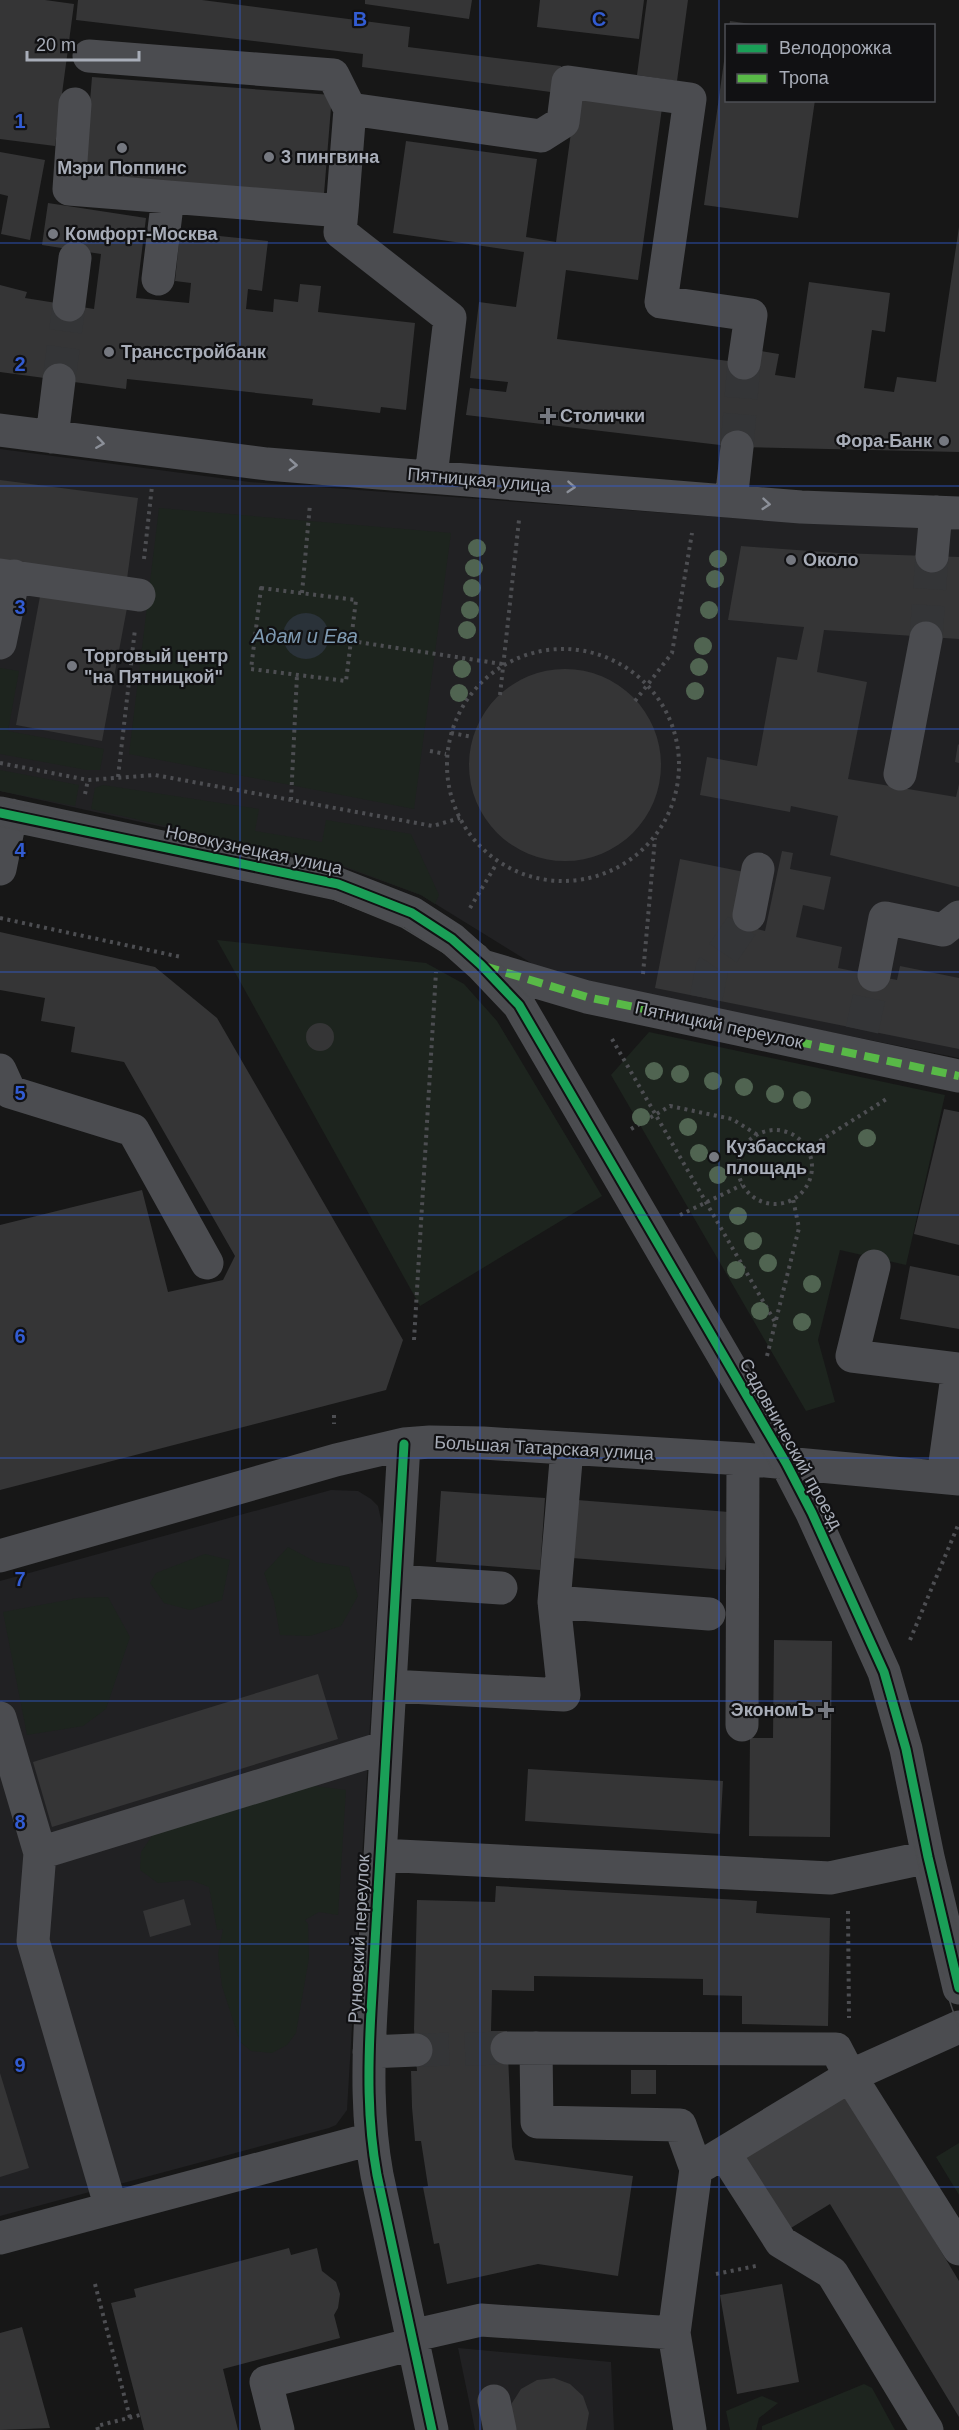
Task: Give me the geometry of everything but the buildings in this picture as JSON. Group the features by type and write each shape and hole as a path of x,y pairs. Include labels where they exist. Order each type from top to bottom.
{"street":[{"path":"89,56 333,75 350,109 340,232 450,318 431,476"},
{"path":"350,109 542,136 563,122 568,82 690,99 661,302 751,315 744,363"},
{"path":"75,104 69,189 342,211"},
{"path":"159,279 168,197"},
{"path":"69,305 75,258"},
{"path":"52,437 59,380"},
{"name":"Пятницкая улица","path":"0,430 235,461 801,507 947,513"},
{"path":"731,501 737,447"},
{"path":"932,556 947,513"},
{"path":"0,643 7,575 139,595"},
{"path":"900,774 926,638"},
{"path":"0,868 6,814"},
{"name":"Новокузнецкая улица","path":"6,814 338,884 412,912 452,939 481,965"},
{"path":"749,915 758,869"},
{"path":"874,975 885,918 943,930 959,917"},
{"name":"Пятницкий переулок","path":"481,965 587,997 640,1009 703,1010 860,1042 946,1073"},
{"name":"Садовнический проезд","path":"481,965 519,1005 786,1463 812,1513 884,1672 940,1870 959,1988"},
{"path":"0,1070 10,1092 133,1130 207,1263"},
{"path":"874,1266 852,1356 958,1369 951,1478"},
{"name":"Большая Татарская улица","path":"0,1556 336,1460 404,1444 454,1442 743,1459 951,1478"},
{"name":"Руновский переулок","path":"404,1444 369,2052 371,2139 432,2430"},
{"path":"390,1686 564,1695 554,1602 567,1449"},
{"path":"742,1725 743,1459"},
{"path":"396,1581 501,1588"},
{"path":"554,1602 710,1614"},
{"path":"0,1718 40,1854 33,1941 111,2208"},
{"path":"40,1854 387,1747"},
{"path":"380,1855 830,1878 847,1874 940,1870"},
{"path":"696,2169 850,2076 959,2027"},
{"path":"690,2430 674,2333 696,2169 680,2126 537,2122 522,2048 836,2049 850,2076 959,2249"},
{"path":"369,2052 416,2050"},
{"path":"0,2238 371,2139"},
{"path":"724,2153 781,2242 832,2273 927,2430"},
{"path":"278,2430 266,2382 481,2320 674,2333"}],"path":[{"path":"302,593 310,500"},
{"path":"500,695 519,519"},
{"path":"635,701 672,653 692,531"},
{"path":"261,588 302,593 356,600 346,681 251,669 261,588"},
{"path":"351,642 503,664"},
{"path":"554,649 579,650 612,660 628,668 648,686 667,712 677,744 679,776 671,808 655,837 621,867 579,881 535,879 497,863 467,833 450,795 446,754 459,710 479,684 503,664 528,654 554,649"},
{"path":"291,800 297,675"},
{"path":"451,733 473,737"},
{"path":"430,751 446,754"},
{"path":"0,763 88,780 155,775 433,826 460,818"},
{"path":"640,1009 655,837"},
{"path":"469,909 497,863"},
{"path":"0,918 181,957"},
{"path":"414,1340 436,964"},
{"path":"587,997 775,1322"},
{"path":"807,1149 946,1073"},
{"path":"631,1129 670,1106 732,1119 756,1134"},
{"path":"767,1130 790,1133 800,1139 807,1149 812,1171 809,1182 793,1199 771,1204 749,1194 742,1185 738,1174 741,1152 756,1134 767,1130"},
{"path":"679,1215 742,1185"},
{"path":"765,1361 799,1228 793,1199"},
{"path":"909,1641 959,1522"},
{"path":"847,1874 850,2076"},
{"path":"681,2280 765,2265 781,2242"},
{"path":"95,2284 130,2418"},
{"path":"98,2430 97,2426 140,2415"}],"shaded area":[{"path":"0,449 250,482 707,516 959,530 959,1058 552,976 421,895 344,867 0,791"},
{"path":"159,508 451,533 414,809 129,754"},
{"path":"0,668 19,671 8,731 104,749 100,770 87,770 0,754"},
{"path":"0,770 79,785 75,806 0,791"},
{"path":"103,785 259,809 255,831 322,842 326,820 411,834 439,895 435,904 421,895 344,866 91,809 95,788"},
{"path":"217,940 426,963 464,984 497,1021 602,1196 420,1306"},
{"path":"649,1032 945,1095 906,1265 840,1250 818,1340 835,1402 806,1411 611,1075"},
{"path":"331,1490 358,1491 371,1499 378,1506 382,1524 347,2110 336,2125 329,2128 0,2216 0,1581"},
{"path":"288,1547 316,1562 349,1567 358,1596 341,1626 310,1636 280,1635 274,1601 264,1573"},
{"path":"205,1554 230,1560 222,1600 190,1610 164,1603 150,1583 156,1573"},
{"path":"108,1597 130,1637 106,1709 83,1726 27,1735 3,1612 78,1598"},
{"path":"306,1785 346,1790 338,1915 319,1912 305,1920 308,1924 309,1958 296,2033 287,2045 272,2053 251,2051 240,2042 222,1986 218,1954 223,1929 217,1930 209,1887 191,1880 158,1883 140,1870 141,1852 156,1830"},
{"path":"959,2143 959,2195 936,2157"},
{"path":"458,2348 611,2362 614,2430 475,2430"},
{"path":"864,2384 872,2388 895,2430 762,2430 762,2426"},
{"path":"762,2396 778,2403 759,2418 756,2430 730,2430 726,2411"}],"water":[{"name":"Адам и Ева","path":"311,613 323,619 328,627 328,645 323,653 315,658 301,659 293,656 286,649 283,631 286,623 293,616"}],"tunnel":[{"path":"59,380 69,305"},
{"path":"737,447 744,363"},
{"path":"926,638 932,556"},
{"path":"706,998 712,969 749,915"},
{"path":"862,1030 874,975"},
{"path":"416,2050 507,2048"}],"tram line":[{"path":"0,800 342,874 418,903 485,947 529,998 827,1515 897,1667 920,1748 944,1877 959,1938"},
{"path":"0,826 331,898 402,927 464,965 508,1013 796,1510 871,1677 894,1753 948,1996 959,2029"}],"marked path":[{"path":"484,966 587,997 959,1076"}],"cycle path":[{"path":"0,813 338,884 412,913 452,939 481,965 519,1005 786,1463 812,1513 884,1672 906,1749 928,1857 959,1988"},
{"path":"404,1444 371,2011 369,2093 371,2134 377,2175 432,2430"}],"place":[{"name":"Мэри Поппинс","path":"122,148"},
{"name":"3 пингвина","path":"269,157"},
{"name":"Комфорт-Москва","path":"53,234"},
{"name":"Трансстройбанк","path":"109,352"},
{"name":"Столички","path":"548,416"},
{"name":"Фора-Банк","path":"944,441"},
{"name":"Около","path":"791,560"},
{"name":"Торговый центр \"на Пятницкой\"","path":"72,666"},
{"name":"Кузбасская площадь","path":"714,1157"},
{"name":"ЭкономЪ","path":"826,1710"}]}
